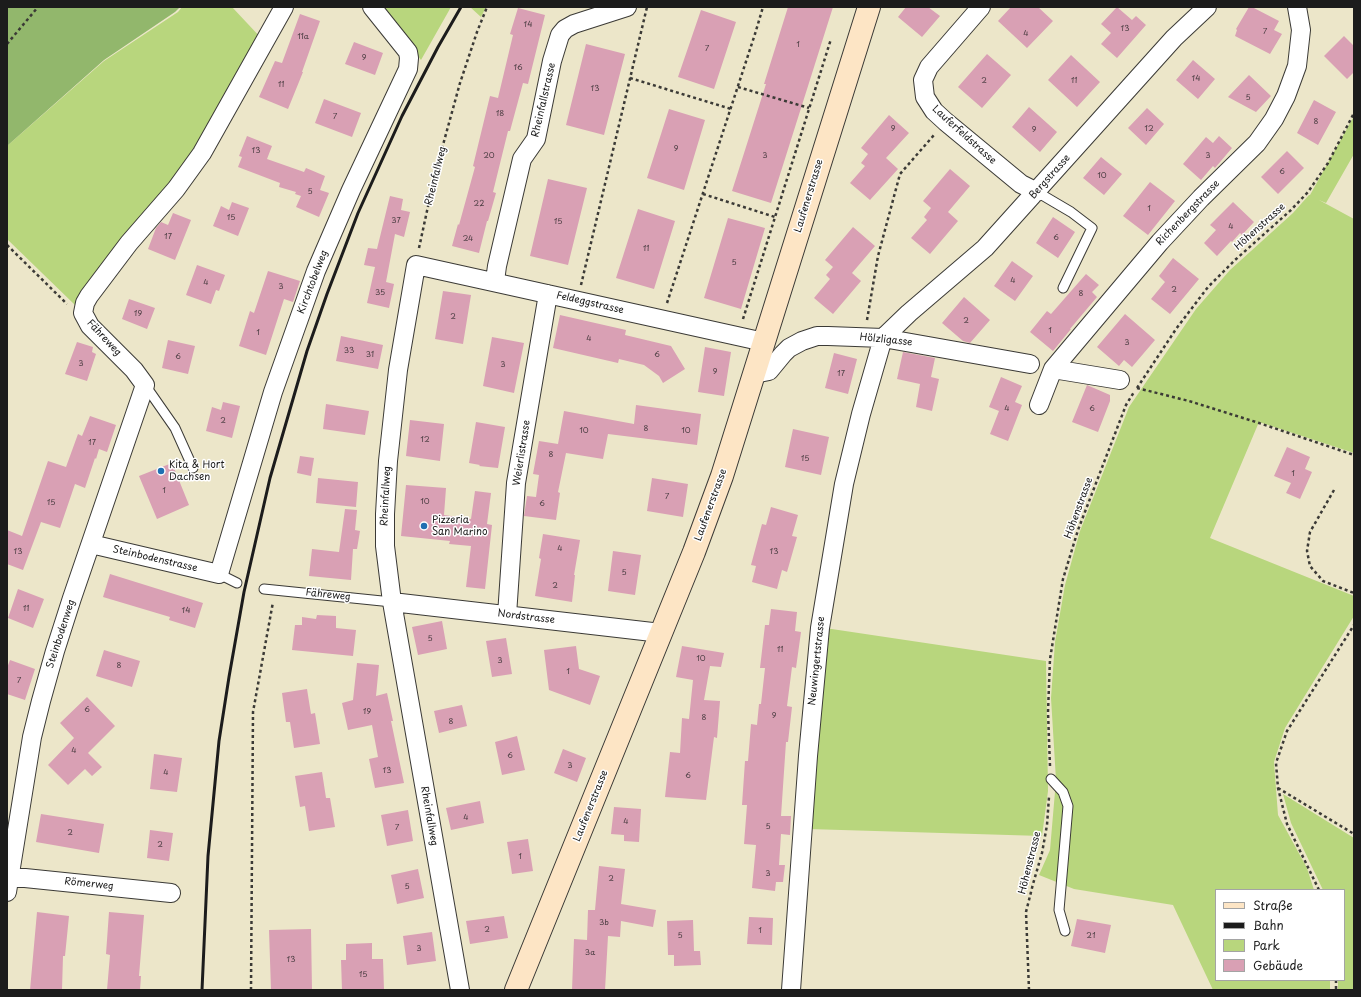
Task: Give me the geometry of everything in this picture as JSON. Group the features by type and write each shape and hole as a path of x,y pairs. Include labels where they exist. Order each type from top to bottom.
{"street":[{"path":"83,313 85,303 89,296 129,243 176,190 202,153 284,7"},
{"name":"Kirchtobelweg","path":"219,574 273,392 316,271 351,190 408,68 408,52 372,7"},
{"name":"Rheinfallstrasse","path":"495,281 497,266 522,159 536,139 552,61 560,35 565,29 574,24 627,7"},
{"name":"Laufenerstrasse","path":"516,990 694,552 722,476 869,7"},
{"name":"Lauferfeldstrasse","path":"981,7 929,67 923,80 925,97 934,111 946,122 1020,184 1037,192"},
{"name":"Bergstrasse","path":"883,338 909,313 985,248 1174,38 1207,7"},
{"name":"Richenbergstrasse","path":"1039,405 1053,370 1160,242 1201,198 1257,143 1274,119 1286,96 1296,66 1301,30 1297,7"},
{"name":"Feldeggstrasse","path":"416,265 495,281 764,342"},
{"name":"Rheinfallweg","path":"416,265 398,370 388,461 385,546 392,602 460,990"},
{"name":"Weierlistrasse","path":"507,615 516,483 548,294"},
{"name":"Fähreweg","path":"83,313 90,326 134,370 145,385"},
{"name":"Hölzligasse","path":"754,374 769,371 786,351 802,341 818,336 883,338 1030,364"},
{"name":"Neuwingertstrasse","path":"791,990 808,756 821,622 844,484 861,414 883,338"},
{"path":"1053,370 1120,380"},
{"name":"Steinbodenweg","path":"8,882 32,737 41,701 55,651 90,544 145,385"},
{"name":"Steinbodenstrasse","path":"90,544 219,574"},
{"name":"Nordstrasse","path":"392,602 661,633"},
{"name":"Römerweg","path":"8,882 25,878 171,892"}],"lane":[{"path":"1037,192 1072,212 1092,228 1063,288"},
{"path":"145,385 175,428 193,468"},
{"path":"219,574 237,583"},
{"name":"Fähreweg","path":"264,589 392,602"},
{"path":"1051,779 1063,792 1068,806 1059,910 1065,931"}],"path":[{"path":"7,44 38,7"},
{"name":"Rheinfallweg","path":"416,265 435,174 460,83 487,7"},
{"path":"577,300 647,7"},
{"path":"661,319 756,34 763,7"},
{"path":"737,337 831,39"},
{"path":"630,78 731,109"},
{"path":"738,87 809,108"},
{"name":"Höhenstrasse","path":"1029,990 1026,912 1032,884 1042,853 1047,825 1051,779 1048,712 1050,659 1063,580 1078,530 1126,405 1176,329 1208,287 1235,260 1291,210 1308,192 1328,163 1354,113"},
{"path":"864,338 878,256 900,174 946,122"},
{"path":"703,194 775,217"},
{"name":"Fähreweg","path":"7,245 71,308 83,313"},
{"path":"1137,388 1238,416 1354,455"},
{"path":"1334,490 1310,532 1307,551 1310,566 1323,580 1354,593"},
{"path":"251,990 253,712 275,590"},
{"path":"1319,889 1287,824 1278,788 1276,763 1287,731 1354,625"},
{"path":"1278,788 1354,834"}],"green space":[{"path":"7,7 180,7 175,12 104,60 7,146"},
{"path":"182,7 232,7 262,39 200,150 75,305 7,239 7,146 104,61 178,12"},
{"path":"380,7 451,7 421,60"},
{"path":"470,7 486,7 481,17"},
{"path":"1354,116 1354,154 1326,203 1319,200 1354,219 1354,453 1259,422 1210,538 1354,596 1354,616 1285,728 1274,762 1278,815 1307,868 1314,889 1215,889 1215,981 1330,981 1330,990 1213,990 1173,905 1074,889 1039,875 1050,850 1056,780 1051,698 1055,642 1065,585 1080,531 1129,407 1196,309 1230,270 1293,213 1310,195"},
{"path":"825,628 1046,661 1048,791 1042,836 808,829"},
{"path":"1283,794 1354,838 1354,990 1338,990 1338,981 1345,981 1345,889 1323,889 1291,823"}],"building":[{"path":"788,7 833,7 771,203 732,191 766,84 764,84"},
{"path":"906,7 928,7 940,16 922,37 898,17"},
{"path":"1011,7 1038,7 1053,21 1027,48 998,21"},
{"path":"1117,7 1132,20 1136,16 1146,25 1117,58 1101,44 1111,33 1101,24"},
{"path":"1249,7 1252,7 1279,21 1274,30 1282,34 1270,54 1235,36 1236,29"},
{"path":"518,8 545,15 528,84 523,83 510,131 508,131 493,192 496,193 479,253 452,246 475,167 473,166 490,96 498,98 513,35 510,34"},
{"path":"701,10 736,22 714,89 678,77"},
{"path":"300,14 320,21 303,72 288,109 259,97 275,61 282,63"},
{"path":"1344,36 1354,46 1354,72 1347,79 1324,56"},
{"path":"354,42 383,53 375,75 345,64"},
{"path":"586,44 625,54 604,135 566,125"},
{"path":"987,54 1011,75 982,108 958,87"},
{"path":"1071,55 1100,82 1077,107 1048,80"},
{"path":"1193,60 1215,79 1198,99 1176,80"},
{"path":"1249,75 1271,96 1256,112 1228,97"},
{"path":"324,99 361,113 352,137 315,123"},
{"path":"1314,100 1336,112 1318,145 1297,133"},
{"path":"1029,107 1057,132 1040,152 1012,127"},
{"path":"1147,108 1164,124 1146,145 1128,128"},
{"path":"669,109 705,120 684,190 647,178"},
{"path":"889,115 909,133 886,158 898,169 870,200 850,183 865,166 861,163 868,154 861,148"},
{"path":"247,136 272,146 267,159 304,172 306,168 325,176 320,190 329,193 319,217 296,207 301,196 295,194 296,192 279,187 280,183 238,167 242,157 239,156"},
{"path":"1219,136 1232,148 1215,168 1213,166 1201,180 1183,164 1206,137 1213,143"},
{"path":"1287,151 1304,168 1278,194 1261,177"},
{"path":"1101,157 1122,174 1104,195 1083,178"},
{"path":"950,169 970,186 948,212 958,221 930,254 911,238 927,220 924,217 931,208 923,201"},
{"path":"548,179 587,188 568,265 530,256"},
{"path":"1150,182 1175,201 1148,235 1123,216"},
{"path":"390,196 403,199 401,210 410,212 404,237 395,234 386,282 394,284 389,308 367,303 375,267 364,265 368,248 377,249"},
{"path":"232,202 249,208 238,236 213,226 221,206 229,210"},
{"path":"1233,202 1254,222 1242,235 1240,233 1232,242 1231,241 1217,256 1204,243 1216,230 1210,225"},
{"path":"638,209 675,221 654,289 616,278"},
{"path":"173,213 191,220 175,260 148,249 156,228 161,222 168,225"},
{"path":"1053,217 1075,232 1058,258 1036,243"},
{"path":"728,218 765,228 741,309 704,298"},
{"path":"853,227 875,246 852,273 861,281 833,314 814,298 830,279 826,275 833,267 825,260"},
{"path":"1173,258 1199,279 1170,314 1151,299 1165,282 1159,276"},
{"path":"1012,261 1033,276 1015,301 994,286"},
{"path":"197,265 225,275 219,291 216,290 211,304 186,295"},
{"path":"268,271 300,281 293,302 284,299 266,355 239,346 250,311 254,313"},
{"path":"1086,274 1099,285 1092,292 1097,297 1053,351 1030,332 1047,311 1051,314"},
{"path":"443,291 471,295 463,344 435,339"},
{"path":"964,297 990,320 970,343 963,341 942,323"},
{"path":"129,299 155,308 147,329 122,319"},
{"path":"1125,314 1155,340 1132,367 1124,360 1119,366 1097,347"},
{"path":"560,315 626,330 625,335 671,346 685,369 663,383 659,376 644,365 619,359 618,363 553,348"},
{"path":"341,336 383,345 378,369 336,361"},
{"path":"492,337 524,343 514,393 483,386"},
{"path":"168,340 195,346 188,374 162,368"},
{"path":"77,342 93,347 92,352 96,354 87,381 65,374"},
{"path":"705,347 731,352 724,396 698,392"},
{"path":"903,352 935,358 931,377 939,379 932,411 916,407 920,384 897,379"},
{"path":"834,353 857,359 848,394 825,388"},
{"path":"1001,377 1022,386 1015,402 1022,405 1008,441 990,434 999,411 989,407"},
{"path":"1087,385 1110,395 1110,401 1098,432 1072,422"},
{"path":"223,402 240,406 232,438 206,431 212,407 221,410"},
{"path":"326,404 369,411 365,435 323,429"},
{"path":"636,405 701,414 697,445 608,434 603,459 566,453 558,492 560,493 556,520 524,516 527,496 536,497 539,475 533,474 539,441 558,444 564,411 634,424"},
{"path":"90,416 116,425 107,452 99,449 85,488 75,484 60,528 41,522 23,570 7,564 7,530 22,536 48,461 66,467 78,434 82,436"},
{"path":"410,420 444,424 440,461 406,456"},
{"path":"476,422 505,427 498,468 479,466 480,465 469,463"},
{"path":"793,429 829,437 821,475 785,467"},
{"path":"1287,447 1310,457 1305,469 1312,472 1300,499 1286,493 1291,483 1274,476"},
{"path":"300,456 314,458 311,476 297,473"},
{"path":"172,463 189,505 157,519 139,476"},
{"path":"318,478 358,482 356,507 316,503"},
{"path":"652,478 688,484 683,517 647,511"},
{"path":"406,485 446,488 444,515 471,519 475,491 491,493 487,524 492,525 485,589 466,587 471,546 449,544 450,541 401,536"},
{"path":"771,507 798,515 792,536 797,537 787,572 782,570 777,589 752,582 756,566 751,565 762,524 766,525"},
{"path":"345,509 357,510 355,530 360,531 357,549 353,549 351,580 309,576 312,549 339,552"},
{"path":"543,534 580,540 574,575 572,602 535,596 541,559 539,558"},
{"path":"613,551 641,555 635,595 608,591"},
{"path":"110,574 203,603 195,628 169,620 170,617 103,597"},
{"path":"18,589 44,599 33,628 8,618"},
{"path":"771,609 797,612 795,631 801,632 796,668 792,667 787,706 792,707 788,742 786,742 781,816 791,816 790,835 781,834 779,865 785,865 783,882 776,882 775,891 752,888 756,845 744,844 747,805 742,805 745,761 748,761 751,724 757,725 759,704 761,704 765,668 760,668 765,625 769,625"},
{"path":"317,615 336,616 336,628 356,630 353,656 292,650 295,625 302,625 302,617 316,619"},
{"path":"442,621 447,649 418,655 412,627"},
{"path":"506,638 512,674 492,677 486,641"},
{"path":"576,646 579,669 600,676 590,705 549,690 544,650"},
{"path":"682,646 724,653 721,667 710,666 704,700 720,701 717,738 714,737 706,800 665,797 670,752 680,753 682,718 689,719 693,680 676,677"},
{"path":"104,650 140,661 132,687 96,676"},
{"path":"10,660 35,669 25,700 7,694 7,668"},
{"path":"357,663 379,665 376,696 387,693 393,721 391,721 404,783 375,788 369,759 378,757 372,725 348,730 342,703 353,700"},
{"path":"307,689 311,714 315,713 320,744 294,748 290,722 286,722 282,693"},
{"path":"87,697 115,726 88,753 102,767 92,776 85,769 68,785 48,765 74,738 60,723"},
{"path":"462,705 467,726 439,733 434,711"},
{"path":"517,736 525,770 502,775 495,742"},
{"path":"563,749 586,758 577,782 554,773"},
{"path":"154,754 182,758 177,792 150,789"},
{"path":"322,772 326,798 330,798 335,827 309,831 305,806 300,807 295,776"},
{"path":"480,801 484,823 451,830 446,808"},
{"path":"614,807 641,809 639,842 624,841 624,835 611,834"},
{"path":"408,810 413,841 387,846 381,815"},
{"path":"41,814 104,824 99,853 36,842"},
{"path":"150,830 173,833 169,861 147,858"},
{"path":"528,839 533,871 512,874 507,842"},
{"path":"599,866 625,869 621,904 656,910 653,927 621,921 620,937 608,936 605,990 572,990 574,939 587,940 588,910 595,910"},
{"path":"418,869 424,898 397,904 391,875"},
{"path":"37,912 69,916 65,956 63,956 62,990 30,990"},
{"path":"109,912 144,915 139,976 141,976 140,990 107,990 110,955 106,954"},
{"path":"504,916 508,938 470,944 466,921"},
{"path":"749,917 773,918 772,945 747,944"},
{"path":"1077,919 1111,925 1105,953 1071,946"},
{"path":"693,920 694,951 700,951 701,965 674,966 674,955 668,955 667,921"},
{"path":"311,929 312,990 271,990 269,930"},
{"path":"432,932 436,961 407,965 403,936"},
{"path":"372,943 372,959 383,959 384,990 342,990 341,960 346,960 346,944"}],"railway":[{"path":"202,990 208,856 219,741 244,592 270,478 307,351 358,213 402,116 461,7"}],"place":[{"name":"Kita & Hort Dachsen","path":"161,471"},
{"name":"Pizzeria San Marino","path":"424,526"}]}
